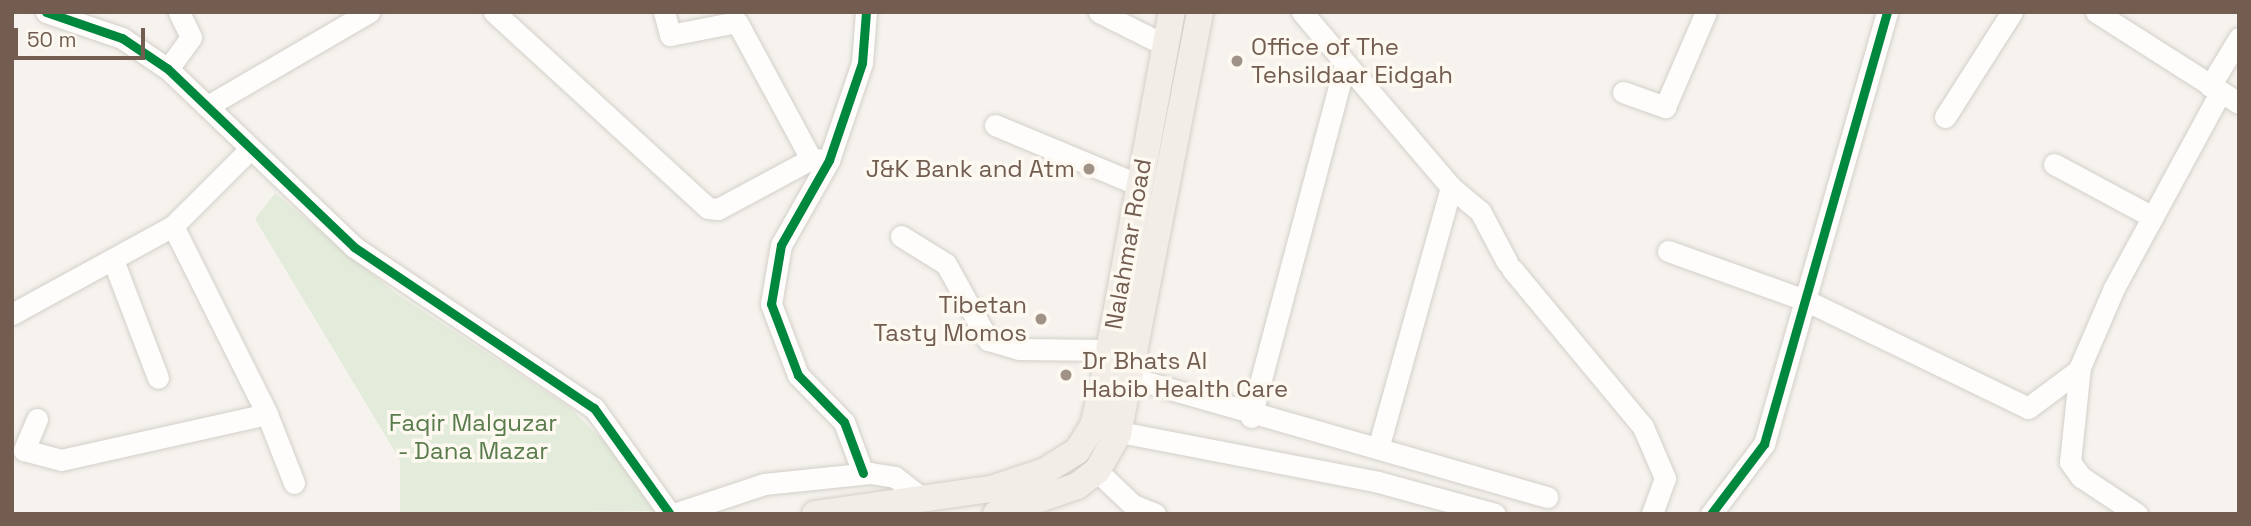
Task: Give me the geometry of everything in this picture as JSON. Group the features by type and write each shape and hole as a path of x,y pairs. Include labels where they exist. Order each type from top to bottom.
{"main road":[{"name":"Nalahmar Road","path":"816,514 991,489 1045,471 1077,451 1093,426 1172,12"},
{"name":"Nalahmar Road","path":"996,514 1058,496 1097,471 1118,434 1132,378 1200,12"}],"street":[{"path":"47,12 122,38 168,69 211,104 248,151 354,247 594,408 672,514 764,484 863,473 895,477 922,498"},
{"path":"168,69 192,35 179,12"},
{"path":"211,104 369,12"},
{"path":"664,12 670,34 737,22 820,160"},
{"path":"863,473 844,422 798,375 771,304 780,245 862,63 866,12"},
{"path":"1099,12 1165,45"},
{"path":"1302,12 1451,187 1480,211 1510,266 1643,427 1665,478 1652,514"},
{"path":"1623,92 1665,107 1706,12"},
{"path":"1711,514 1764,444 1887,12"},
{"path":"1945,117 2012,12"},
{"path":"2096,12 2223,94"},
{"path":"496,13 708,208 718,209 820,160"},
{"path":"2137,514 2081,477 2070,462 2079,370 2084,349 2153,217 2223,94 2239,38"},
{"path":"1251,417 1345,64"},
{"path":"995,125 1139,185"},
{"path":"12,314 173,226 248,151"},
{"path":"2054,164 2153,217"},
{"path":"1379,445 1451,187"},
{"path":"173,226 267,414 294,483"},
{"path":"901,236 946,264 988,340 1019,349 1109,350"},
{"path":"1668,251 1805,300 2028,408 2079,370"},
{"path":"113,260 158,378"},
{"path":"1132,378 1251,417 1379,445 1547,497"},
{"path":"37,418 24,450 61,460 267,414"},
{"path":"1093,426 1118,434 1378,482 1495,514"},
{"path":"1097,471 1133,505 1155,514"}],"green space":[{"name":"Faqir Malguzar - Dana Mazar","path":"275,193 395,293 569,407 623,460 655,511 400,514 400,460 255,219"}],"cycle path":[{"path":"46,12 122,38 168,69 354,247 594,408 670,514"},
{"path":"863,473 844,422 798,375 771,304 781,245 829,160 862,63 866,12"},
{"path":"1711,514 1764,444 1887,12"}],"place":[{"name":"Office of The Tehsildaar Eidgah","path":"1237,61"},
{"name":"J&K Bank and Atm","path":"1089,169"},
{"name":"Tibetan Tasty Momos","path":"1041,319"},
{"name":"Dr Bhats Al Habib Health Care","path":"1066,375"}]}
